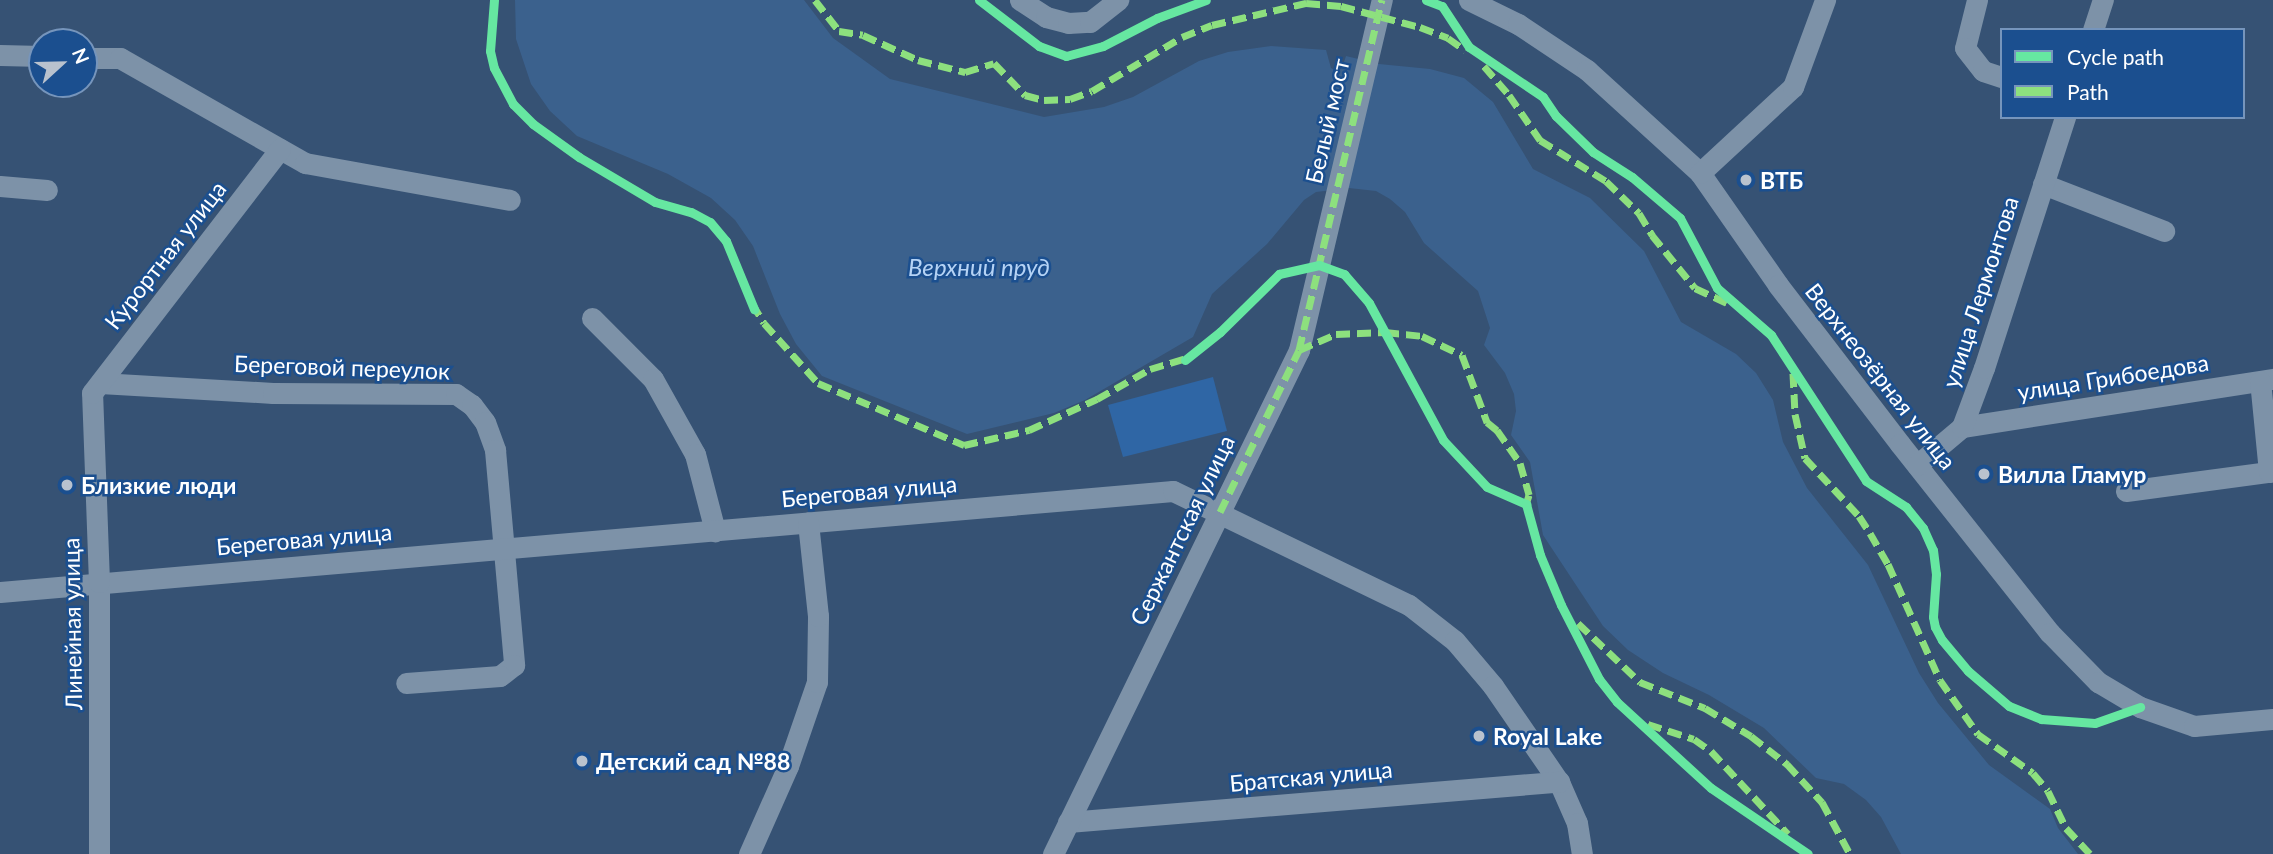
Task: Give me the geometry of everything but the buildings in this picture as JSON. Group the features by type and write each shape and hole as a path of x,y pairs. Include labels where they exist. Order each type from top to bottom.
{"street":[{"path":"1020,0 1046,17 1068,23 1090,22 1118,0"},
{"name":"Белый мост","path":"1331,218 1382,0"},
{"name":"Верхнеозёрная улица","path":"1470,0 1518,24 1587,70 1700,173 1778,285 1917,465 2050,634 2098,682 2140,707 2194,726 2273,719"},
{"path":"1700,173 1793,87 1825,0"},
{"path":"1977,0 1965,48 1983,71 2000,76"},
{"path":"2094,28 2103,0"},
{"path":"0,55 28,56"},
{"path":"98,58 120,58 305,163 510,200"},
{"name":"улица Лермонтова","path":"1917,465 1962,427 1984,368 2064,119"},
{"name":"Курортная улица","path":"96,388 281,149"},
{"path":"2043,184 2164,232"},
{"path":"0,186 47,190"},
{"name":"Сержантская улица","path":"1053,854 1298,350 1331,218"},
{"path":"592,318 653,379 695,454 715,531"},
{"path":"2126,491 2271,475 2267,380"},
{"name":"улица Грибоедова","path":"1962,427 2267,380"},
{"name":"Береговой переулок","path":"96,388 456,394 472,405 485,422 495,450 514,665 500,676 406,683"},
{"name":"Линейная улица","path":"96,388 99,854"},
{"name":"Береговая улица","path":"0,592 1174,491 1409,605 1455,641 1493,685 1559,782 1577,823 1582,854"},
{"path":"749,854 788,765 817,682 818,616 808,523"},
{"name":"Братская улица","path":"1068,822 1559,782"}],"shaded area":[{"path":"1213,377 1227,431 1123,457 1108,405"}],"water":[{"name":"Верхний пруд","path":"515,0 804,0 833,38 890,79 1044,117 1104,107 1133,97 1199,61 1228,52 1271,46 1326,50 1331,68 1336,71 1342,68 1346,56 1379,64 1430,69 1464,78 1493,102 1533,169 1590,198 1644,251 1681,322 1736,354 1756,373 1773,400 1783,442 1807,488 1868,565 1919,673 1938,703 1989,765 2050,809 2058,828 2078,854 1901,854 1881,817 1866,800 1844,784 1816,778 1764,728 1709,695 1663,673 1628,650 1603,626 1543,535 1530,462 1511,435 1516,411 1514,394 1505,373 1484,345 1490,328 1478,291 1424,243 1405,212 1376,191 1349,188 1316,192 1304,200 1267,244 1212,294 1193,337 1085,400 1054,413 967,434 822,376 796,344 780,314 753,246 735,220 711,198 668,174 577,136 550,111 531,84 516,39"}],"marked path":[{"path":"815,0 839,31 863,35 918,60 965,72 994,63 1025,95 1044,100 1070,99 1092,91 1182,37 1212,25 1306,3 1341,6 1420,27 1448,38 1465,50"},
{"path":"1220,512 1299,350 1382,0"},
{"path":"1484,66 1509,95 1540,140 1606,181 1639,213 1652,235 1695,288 1727,303"},
{"path":"752,303 764,323 818,383 964,445 1029,430 1097,399 1150,369 1190,357"},
{"path":"1299,350 1336,334 1385,332 1422,336 1462,355 1487,422 1497,430 1520,463 1529,495 1526,504"},
{"path":"1793,373 1795,414 1805,458 1859,516 1870,533 1888,564 1940,680 1978,734 2033,773 2048,791 2066,828 2090,854"},
{"path":"1578,623 1640,682 1705,708 1751,736 1787,764 1822,802 1850,854"},
{"path":"1648,724 1694,739 1711,751 1788,834"}],"cycle path":[{"path":"494,0 490,51 494,68 513,104 533,124 579,157 655,202 691,212 710,222 726,241 754,309"},
{"path":"979,0 1039,46 1066,56 1103,46 1157,18 1206,0"},
{"path":"1426,0 1442,6 1469,47 1543,97 1556,116 1593,152 1632,177 1680,218 1717,288 1771,335 1866,481 1906,507 1923,528 1933,550 1936,574 1933,617 1935,627 1942,640 1968,671 2009,706 2041,719 2095,723 2140,707"},
{"path":"1185,360 1220,332 1279,274 1319,265 1344,274 1369,303 1443,440 1487,487 1526,504 1540,555 1561,605 1599,679 1617,702 1711,788 1808,854"}],"place":[{"name":"ВТБ","path":"1746,180"},
{"name":"Вилла Гламур","path":"1984,474"},
{"name":"Близкие люди","path":"67,485"},
{"name":"Royal Lake","path":"1479,736"},
{"name":"Детский сад №88","path":"582,761"}]}
